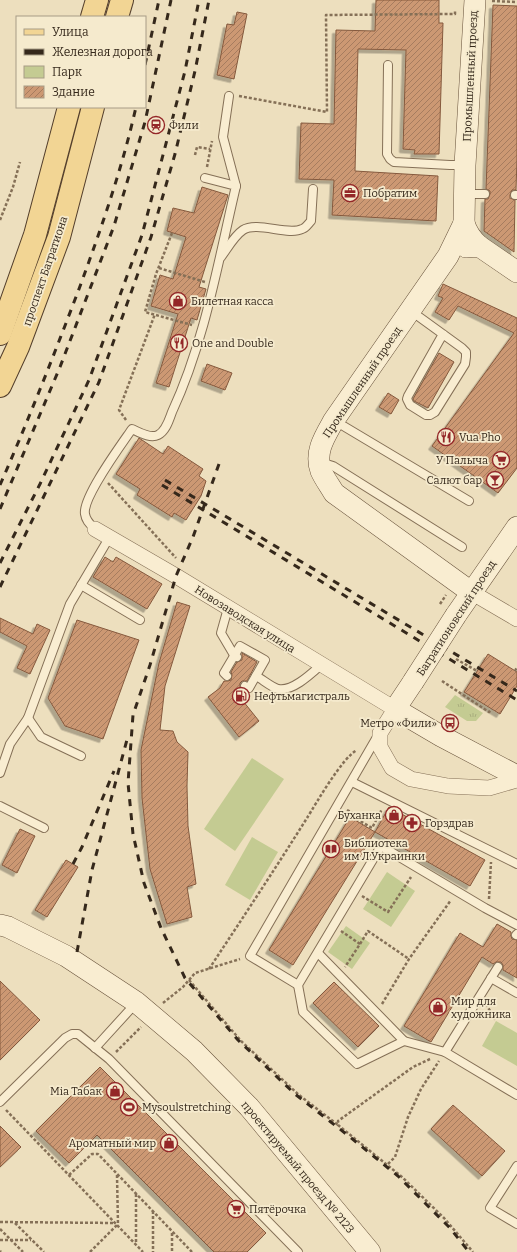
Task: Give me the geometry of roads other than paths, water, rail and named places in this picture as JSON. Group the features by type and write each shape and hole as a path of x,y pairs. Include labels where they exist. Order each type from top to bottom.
{"main road":[{"path":"92,16 97,0"},
{"path":"117,16 122,0"},
{"name":"проспект Багратиона","path":"0,334 35,235 69,108"},
{"name":"проспект Багратиона","path":"0,386 18,347 59,237 93,108"}],"street":[{"name":"Промышленный проезд","path":"465,3 464,223 471,239 517,272"},
{"name":"Промышленный проезд","path":"464,223 448,256 334,420 321,443 319,462 321,471 334,492 471,592"},
{"name":"Промышленный проезд","path":"448,256 460,248 479,246"},
{"name":"Багратионовский проезд","path":"395,709 471,592 517,527"},
{"name":"Новозаводская улица","path":"95,529 228,608 321,666 440,736 517,776"},
{"path":"471,592 517,619"},
{"path":"395,709 380,733 380,747 392,768 411,779 448,786 489,788 517,780"},
{"name":"проектируемый проезд № 2123","path":"0,925 8,927 66,956 143,1008 194,1051 249,1107 370,1252"}],"lane":[{"path":"388,65 387,154 390,158 394,162 450,165 465,164"},
{"path":"95,529 86,520 84,512 86,503 101,476 132,429 150,436 157,436 164,429 183,386 202,328 236,186 223,137 232,96"},
{"path":"205,178 236,186"},
{"path":"219,259 235,238 243,230 251,227 292,230 302,229 311,221 313,189"},
{"path":"465,194 485,194"},
{"path":"410,311 443,334 466,352 465,364 435,412 430,415 426,415 410,405 407,399 443,334"},
{"path":"334,420 468,501"},
{"path":"319,462 333,466 462,547"},
{"path":"0,773 10,744 28,718 70,604 109,538"},
{"path":"81,585 140,620"},
{"path":"228,608 221,633 236,656"},
{"path":"227,676 224,674 231,666 240,646 265,660 255,674 249,688 244,686"},
{"path":"255,674 278,689 287,688 302,681 321,666"},
{"path":"28,718 41,737 81,756"},
{"path":"298,985 250,956 380,733"},
{"path":"352,782 517,864"},
{"path":"0,806 44,828"},
{"path":"404,1041 357,1064 303,1012 298,985 381,846 517,925"},
{"path":"318,953 404,1041 444,1052 517,1096"},
{"path":"444,1052 498,967"},
{"path":"491,978 517,992"},
{"path":"95,1048 143,1008"},
{"path":"0,1102 65,1038 72,1034 78,1034 109,1059 298,1252"},
{"path":"517,1166 490,1208 517,1224"}],"railway":[{"path":"146,60 159,0"},
{"path":"0,509 60,367 114,226 145,122 171,0"},
{"path":"0,563 40,484 89,380 142,235 185,71 199,0"},
{"path":"0,587 99,382 151,237 175,154 195,71 209,0"},
{"path":"0,485 21,437 70,314 118,176 136,108"},
{"path":"219,464 193,537 176,576 150,665 133,715 128,783 133,834 144,883 161,928 185,978 238,1040 295,1094 398,1176 450,1228 469,1252"},
{"path":"165,480 517,691"},
{"path":"162,485 517,700"},
{"path":"77,952 92,870 128,736"},
{"path":"73,864 82,847 114,771"}],"place":[{"name":"Фили","path":"156,125"},
{"name":"Побратим","path":"350,193"},
{"name":"Билетная касса","path":"178,301"},
{"name":"One and Double","path":"179,343"},
{"name":"Vua Pho","path":"446,437"},
{"name":"У Палыча","path":"501,460"},
{"name":"Салют бар","path":"495,480"},
{"name":"Нефтьмагистраль","path":"241,696"},
{"name":"Метро «Фили»","path":"450,723"},
{"name":"Буханка","path":"394,815"},
{"name":"Горздрав","path":"412,823"},
{"name":"Библиотека им Л.Украинки","path":"331,849"},
{"name":"Мир для художника","path":"438,1007"},
{"name":"Mia Табак","path":"115,1091"},
{"name":"Mysoulstretching","path":"129,1107"},
{"name":"Ароматный мир","path":"169,1143"},
{"name":"Пятёрочка","path":"236,1209"}]}
